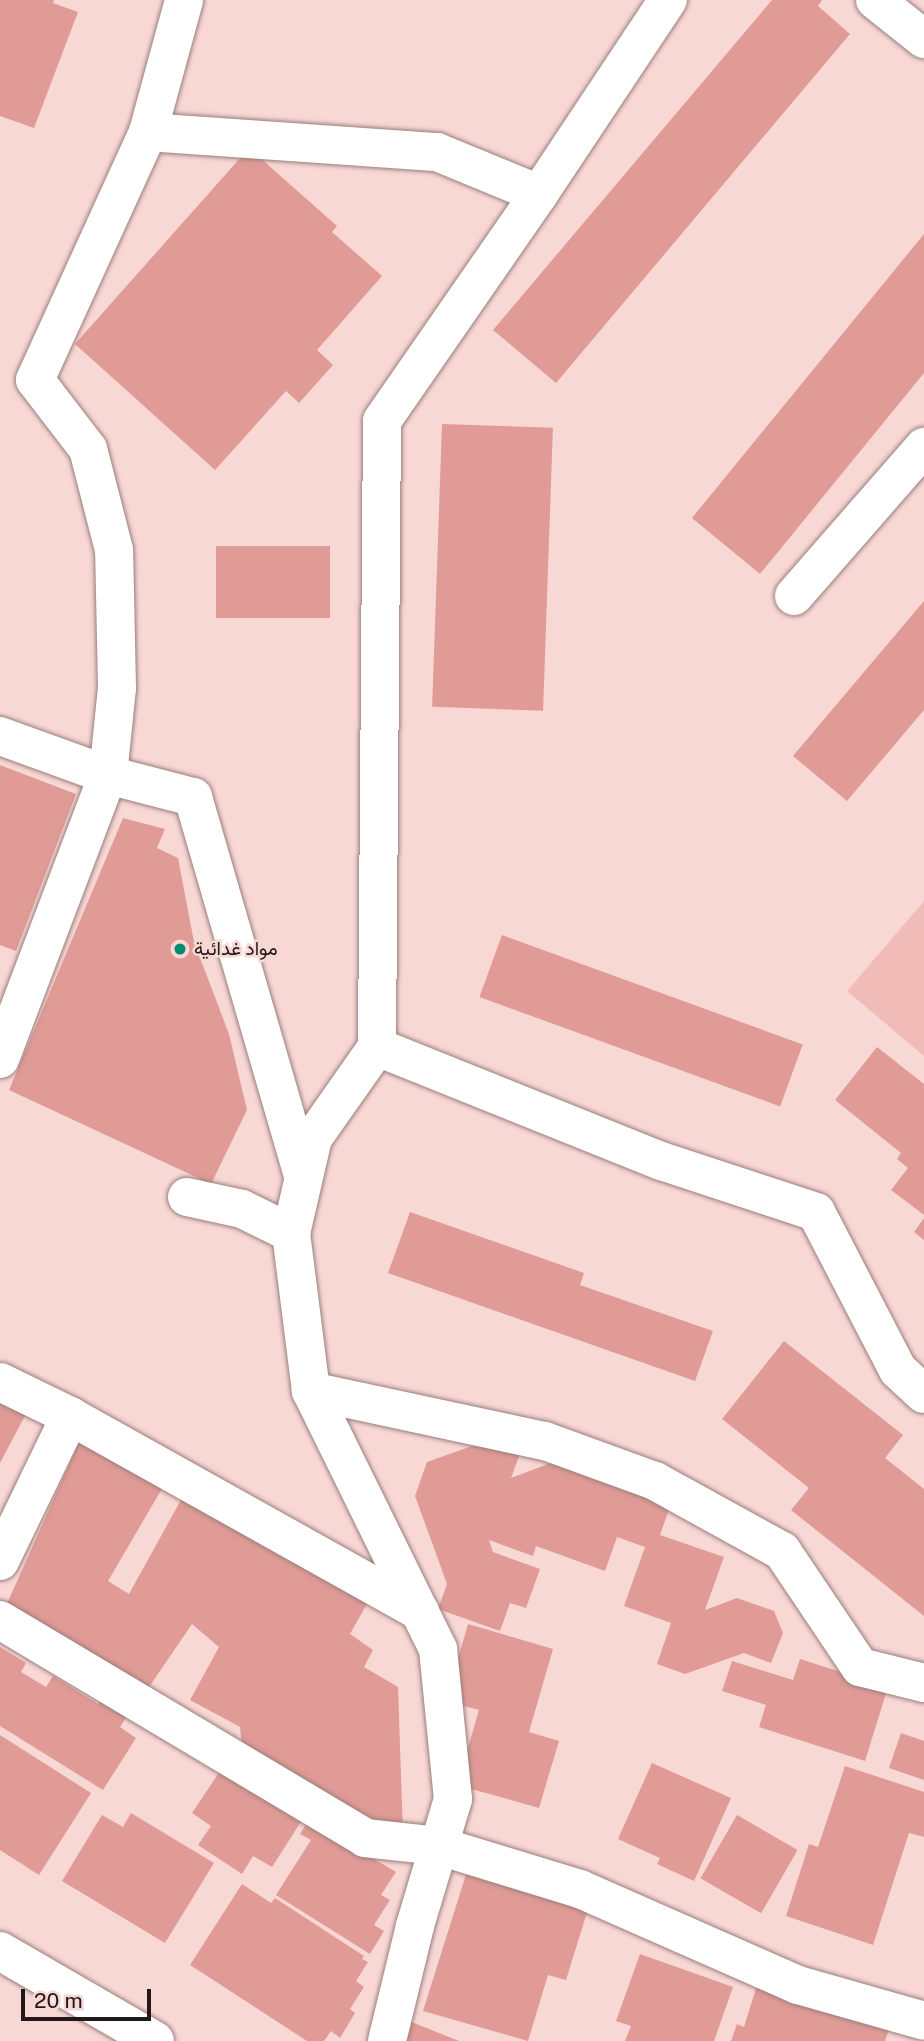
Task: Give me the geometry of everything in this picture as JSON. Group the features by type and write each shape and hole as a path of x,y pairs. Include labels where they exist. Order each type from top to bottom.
{"street":[{"path":"0,1059 108,775 117,688 114,550 88,449 35,380 148,131 184,0"},
{"path":"387,2041 415,1926 453,1799 439,1649 311,1391 291,1233 313,1138 377,1047 382,421 539,194 668,0"},
{"path":"875,0 924,39"},
{"path":"148,131 437,152 539,194"},
{"path":"793,596 924,447"},
{"path":"0,736 108,775 193,797 304,1177"},
{"path":"377,1047 661,1161 816,1212 898,1370 924,1394"},
{"path":"187,1197 242,1209 291,1233"},
{"path":"0,1382 70,1416 420,1612"},
{"path":"311,1391 545,1441 655,1481 782,1551 860,1667 924,1683"},
{"path":"0,1561 70,1416"},
{"path":"0,1620 365,1838 439,1846 580,1889 798,1985 924,2021"},
{"path":"0,1951 155,2041"}],"shaded area":[{"path":"924,901 924,1056 847,991"}],"building":[{"path":"0,0 54,0 53,3 78,12 34,128 0,116"},
{"path":"772,0 822,0 818,6 850,34 556,383 493,330"},
{"path":"249,148 337,226 332,232 382,276 317,350 333,365 299,403 286,391 215,470 75,344"},
{"path":"924,234 924,373 760,574 692,518"},
{"path":"442,424 553,428 543,711 432,707"},
{"path":"216,546 330,546 330,618 216,618"},
{"path":"924,601 924,710 847,801 793,756"},
{"path":"0,765 76,794 16,951 0,945"},
{"path":"123,818 165,829 157,848 178,858 194,942 229,1034 247,1110 211,1184 9,1090"},
{"path":"502,935 803,1044 780,1106 479,997"},
{"path":"877,1047 924,1084 924,1215 891,1190 908,1168 897,1159 901,1153 835,1100"},
{"path":"410,1212 584,1273 580,1285 713,1331 695,1381 388,1273"},
{"path":"924,1218 924,1240 914,1232"},
{"path":"784,1341 903,1435 885,1458 924,1489 924,1616 791,1510 809,1488 722,1419"},
{"path":"0,1398 27,1412 0,1463"},
{"path":"84,1431 170,1475 108,1581 129,1594 187,1489 373,1593 350,1634 373,1650 364,1667 398,1687 403,1833 380,1835 242,1748 240,1727 190,1700 219,1647 192,1624 147,1690 6,1606"},
{"path":"489,1440 521,1451 511,1478 567,1457 674,1495 660,1535 724,1557 705,1610 737,1598 774,1611 783,1633 771,1663 744,1653 685,1674 657,1664 671,1623 624,1606 645,1547 617,1537 605,1571 536,1546 533,1556 489,1540 493,1552 540,1569 526,1608 510,1603 500,1631 438,1609 447,1584 415,1496 427,1462"},
{"path":"468,1624 553,1649 529,1732 559,1741 539,1808 457,1785 479,1710 446,1701"},
{"path":"0,1647 26,1663 21,1672 46,1687 53,1676 98,1704 103,1697 129,1713 120,1727 136,1738 103,1790 0,1726"},
{"path":"800,1659 888,1687 865,1761 759,1727 766,1705 722,1691 732,1661 793,1680"},
{"path":"901,1733 924,1741 924,1780 889,1768"},
{"path":"0,1735 91,1793 39,1875 0,1850"},
{"path":"652,1763 731,1798 694,1881 657,1864 660,1858 618,1839"},
{"path":"224,1765 304,1817 272,1867 253,1856 242,1874 198,1845 211,1826 192,1813"},
{"path":"845,1766 924,1792 924,1837 909,1833 873,1945 786,1916 809,1844 818,1847"},
{"path":"131,1813 214,1863 165,1943 62,1881 102,1815 123,1827"},
{"path":"737,1815 798,1850 761,1913 700,1878"},
{"path":"309,1820 396,1872 381,1895 390,1900 374,1925 384,1931 370,1954 276,1895 311,1840 300,1834"},
{"path":"468,1868 589,1906 566,1980 548,1975 528,2041 423,2011"},
{"path":"242,1884 271,1903 275,1898 364,1956 362,1959 368,1962 356,1981 364,1987 350,2009 355,2013 340,2038 331,2031 324,2041 307,2041 190,1965"},
{"path":"640,1954 733,1987 714,2041 625,2041 631,2026 616,2021"},
{"path":"757,1985 890,2027 885,2041 731,2041 737,2024 744,2027"},
{"path":"409,2021 459,2041 401,2041"}],"place":[{"name":"مواد غدائية","path":"180,949"}]}
